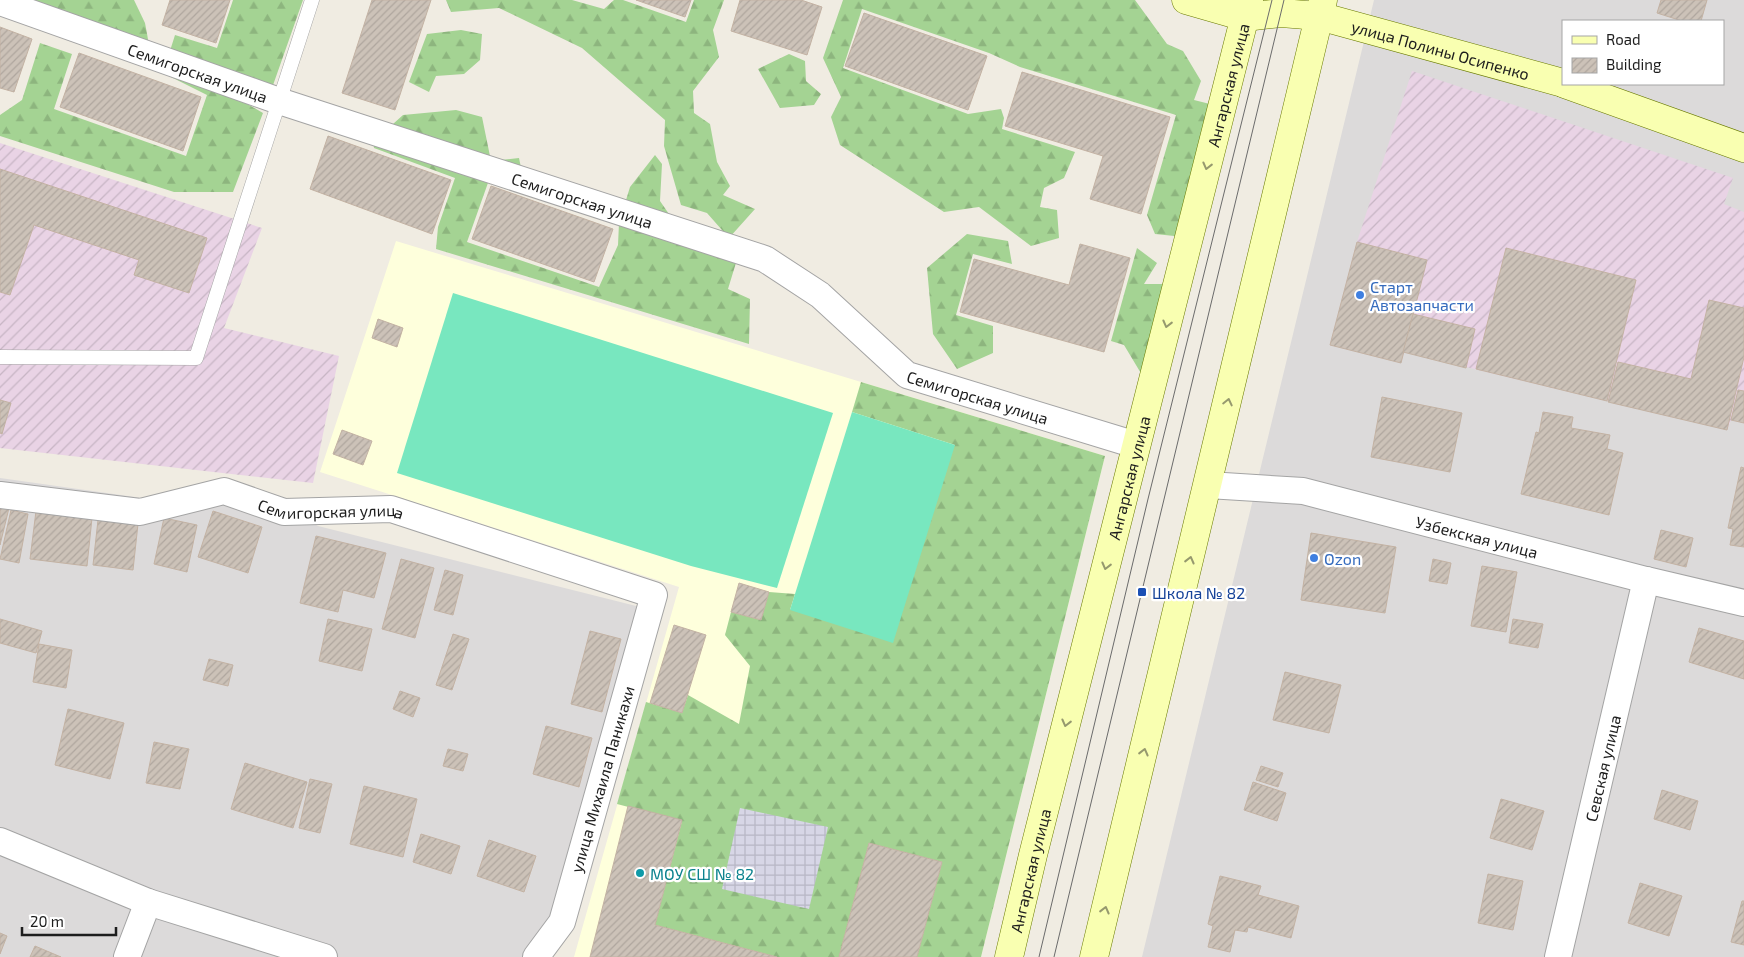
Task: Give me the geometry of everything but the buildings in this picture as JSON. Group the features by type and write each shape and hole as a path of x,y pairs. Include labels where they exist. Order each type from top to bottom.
{"main road":[{"path":"1186,0 1247,8"},
{"name":"улица Полины Осипенко","path":"1247,8 1281,13 1321,8 1562,82"},
{"name":"Ангарская улица","path":"1009,957 1033,854 1247,8"},
{"path":"1094,957 1321,8"},
{"name":"улица Полины Осипенко","path":"1570,85 1744,148"}],"street":[{"name":"Семигорская улица","path":"0,2 279,101 765,259 820,295 908,375 1136,445"},
{"name":"Узбекская улица","path":"1208,485 1303,491 1646,580 1744,603"},
{"name":"Семигорская улица","path":"0,495 140,512 224,490 284,512 391,509 654,595"},
{"name":"Севская улица","path":"1559,957 1646,580"},
{"name":"улица Михаила Паникахи","path":"536,957 562,922 654,595"},
{"path":"0,841 148,902 324,957"},
{"path":"126,957 148,902"}],"lane":[{"path":"0,357 196,358 312,0"}],"shaded area":[{"path":"1374,0 1744,0 1744,957 1142,957"},
{"path":"1412,71 1733,178 1724,204 1744,212 1744,423 1731,420 1727,430 1404,352 1401,363 1330,345 1357,242"},
{"path":"0,143 262,228 224,328 339,356 313,483 0,448"},
{"path":"396,241 1105,456 981,957 574,957 679,587 320,472"},
{"path":"0,478 142,498 287,504 318,526 644,608 546,957 0,957"},
{"path":"740,808 828,827 809,909 722,889"}],"green space":[{"path":"27,0 134,0 145,23 150,50"},
{"path":"233,0 303,0 272,88 244,102 263,113 233,192 174,192 0,136 0,115 22,100 40,43 72,54 54,109 186,156 207,95 163,73 175,35 217,48"},
{"path":"446,0 572,0 604,9 614,0 623,0 686,22 694,0 724,0 713,30 719,57 693,91 694,113 710,124 717,162 730,186 723,195 755,209 729,238 707,213 681,205 664,146 665,120 582,48 499,8 451,12"},
{"path":"843,0 1135,0 1167,44 1183,51 1201,81 1194,100 1214,105 1184,237 1155,234 1147,215 1176,115 1020,67 989,53 862,9 843,68 968,114 1001,109 1004,118 1002,129 1075,152 1064,178 1044,188 1040,207 1057,210 1059,238 1031,246 979,207 944,212 840,145 831,117 841,97 823,58"},
{"path":"461,30 482,34 480,60 464,74 436,76 429,92 409,82 427,34"},
{"path":"789,54 805,61 806,81 821,94 814,105 780,108 758,69"},
{"path":"456,110 482,117 491,161 519,158 523,177 489,180 467,242 599,287 618,245 619,223 630,187 655,155 662,164 660,201 671,217 739,253 728,289 750,299 749,344 436,249 438,227 455,178 374,148 373,142 403,115"},
{"path":"967,234 1008,241 1012,264 973,254 956,315 993,326 993,353 957,369 933,334 927,268"},
{"path":"1137,248 1157,263 1144,284 1170,284 1145,380 1124,345 1111,341"},
{"path":"453,293 833,413 777,588 691,566 397,473"},
{"path":"861,382 1105,456 981,957 917,957 942,862 869,843 839,957 777,957 655,925 682,821 617,804 646,702 682,713 688,695 739,724 750,666 725,635 731,612 761,620 769,592 795,594 790,610 955,445 852,412"},
{"path":"852,412 955,445 893,643 790,610"}],"tram line":[{"path":"1039,957 1148,499 1272,0"},
{"path":"1054,957 1284,0"}],"place":[{"name":"Старт Автозапчасти","path":"1360,295"},
{"name":"Ozon","path":"1314,558"},
{"name":"Школа № 82","path":"1142,592"},
{"name":"МОУ СШ № 82","path":"640,873"}]}
